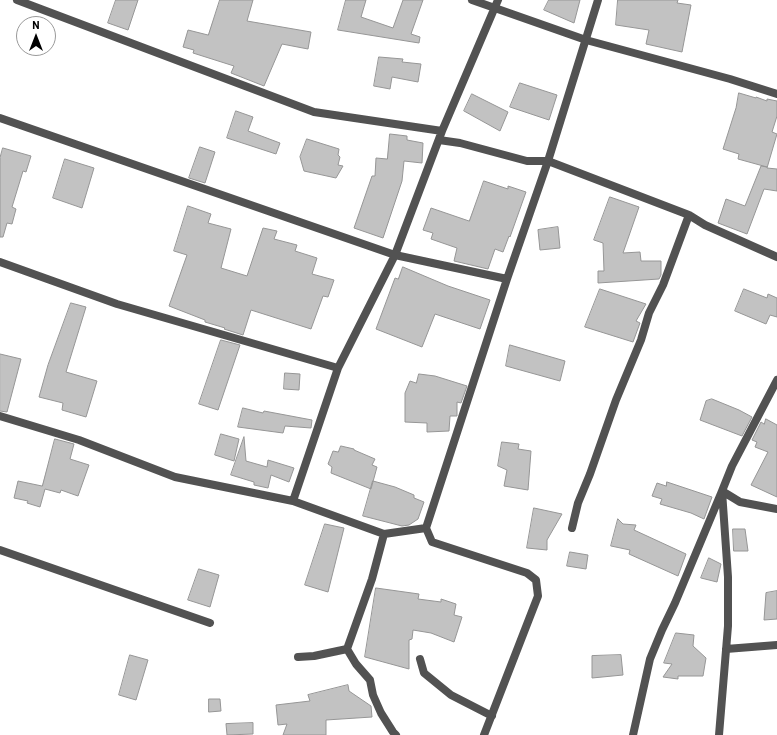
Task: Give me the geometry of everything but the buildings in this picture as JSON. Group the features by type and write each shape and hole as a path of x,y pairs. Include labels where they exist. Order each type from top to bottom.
{"street":[{"path":"17,0 314,112 442,131"},
{"path":"472,0 586,40 730,79 777,94"},
{"path":"293,501 338,368 395,255 442,131 498,0"},
{"path":"484,735 538,596 536,580 528,573 432,542 426,528 507,279 548,161 598,0"},
{"path":"0,118 395,255 507,279"},
{"path":"439,140 460,143 527,161 548,161 689,215 705,225 777,257"},
{"path":"572,528 578,503 590,474 616,400 641,340 648,313 663,285 689,215"},
{"path":"0,262 117,304 338,368"},
{"path":"633,735 650,660 662,630 675,603 732,466 777,380"},
{"path":"0,416 79,440 175,477 293,501 384,534 426,528"},
{"path":"722,491 740,502 777,509"},
{"path":"719,735 728,626 728,577 722,491"},
{"path":"347,649 372,579 384,534"},
{"path":"0,550 210,624"},
{"path":"726,649 777,645"},
{"path":"298,657 314,656 347,649"},
{"path":"347,649 356,664 370,680 373,695 381,713 396,735"},
{"path":"420,658 424,673 451,695 492,716"}]}
